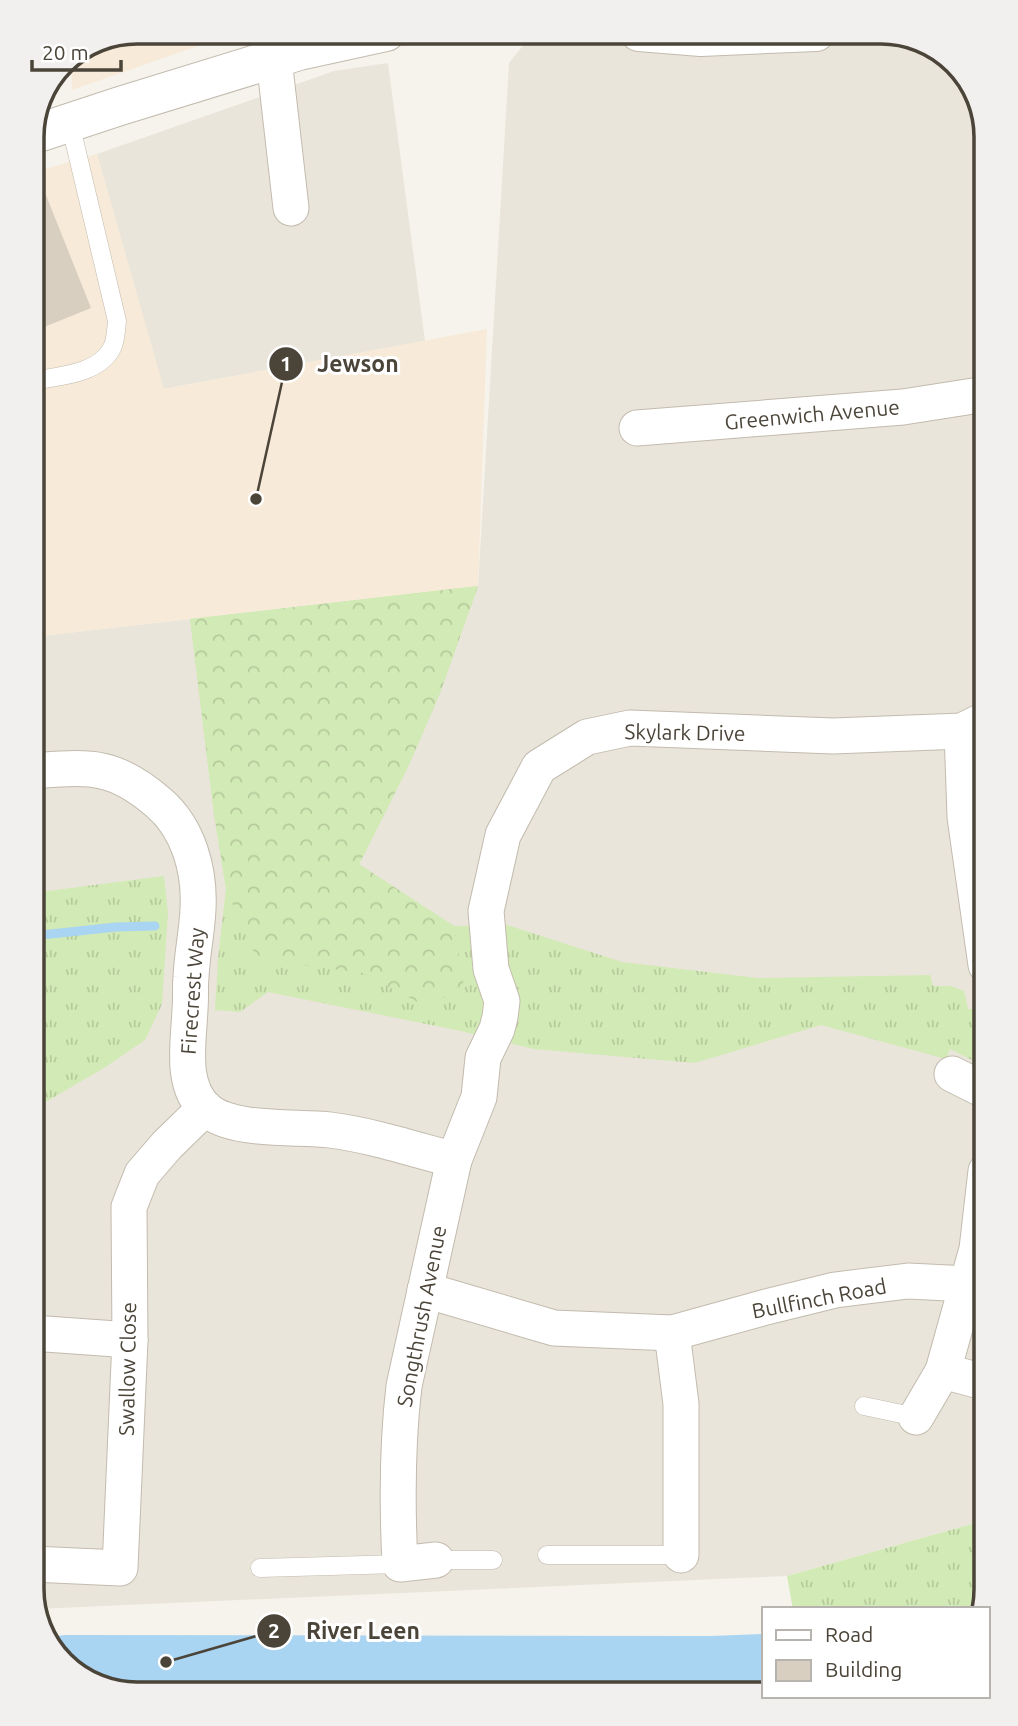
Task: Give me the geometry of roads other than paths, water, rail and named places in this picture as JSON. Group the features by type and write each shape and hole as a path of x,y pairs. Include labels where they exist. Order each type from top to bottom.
{"street":[{"path":"44,131 299,51 331,44"},
{"path":"274,59 291,208"},
{"name":"Greenwich Avenue","path":"637,428 903,407 974,396"},
{"name":"Skylark Drive","path":"454,1160 479,1097 483,1058 497,1029 502,1009 502,1001 491,970 486,911 503,835 539,767 587,737 630,729 833,736 974,725 965,817 974,880"},
{"name":"Firecrest Way","path":"44,770 80,767 101,769 122,776 166,808 188,843 194,863 198,908 190,978 188,1069 194,1093 205,1108"},
{"path":"952,1074 974,1085"},
{"path":"205,1108 220,1118 237,1123 331,1130 454,1160"},
{"name":"Swallow Close","path":"44,1565 120,1568 130,1340 129,1207 142,1174 167,1144 205,1108"},
{"name":"Songthrush Avenue","path":"400,1564 400,1424 404,1386 454,1160"},
{"path":"916,1417 943,1371 974,1262"},
{"name":"Bullfinch Road","path":"425,1290 554,1328 672,1333 835,1290 908,1281 969,1284"},
{"path":"672,1333 681,1404 681,1555"},
{"path":"44,1334 130,1340"},
{"path":"943,1371 974,1379"},
{"path":"400,1564 436,1560"}],"lane":[{"path":"44,379 88,369 106,356 116,333 117,321 69,122"},
{"path":"864,1406 916,1417"},
{"path":"547,1555 681,1555"},
{"path":"436,1560 493,1560"},
{"path":"260,1568 400,1564"}],"waterway":[{"path":"44,935 155,926"},
{"path":"79,1662 762,1661"}],"place":[{"name":"Jewson","path":"256,499"},
{"name":"River Leen","path":"166,1662"}]}
